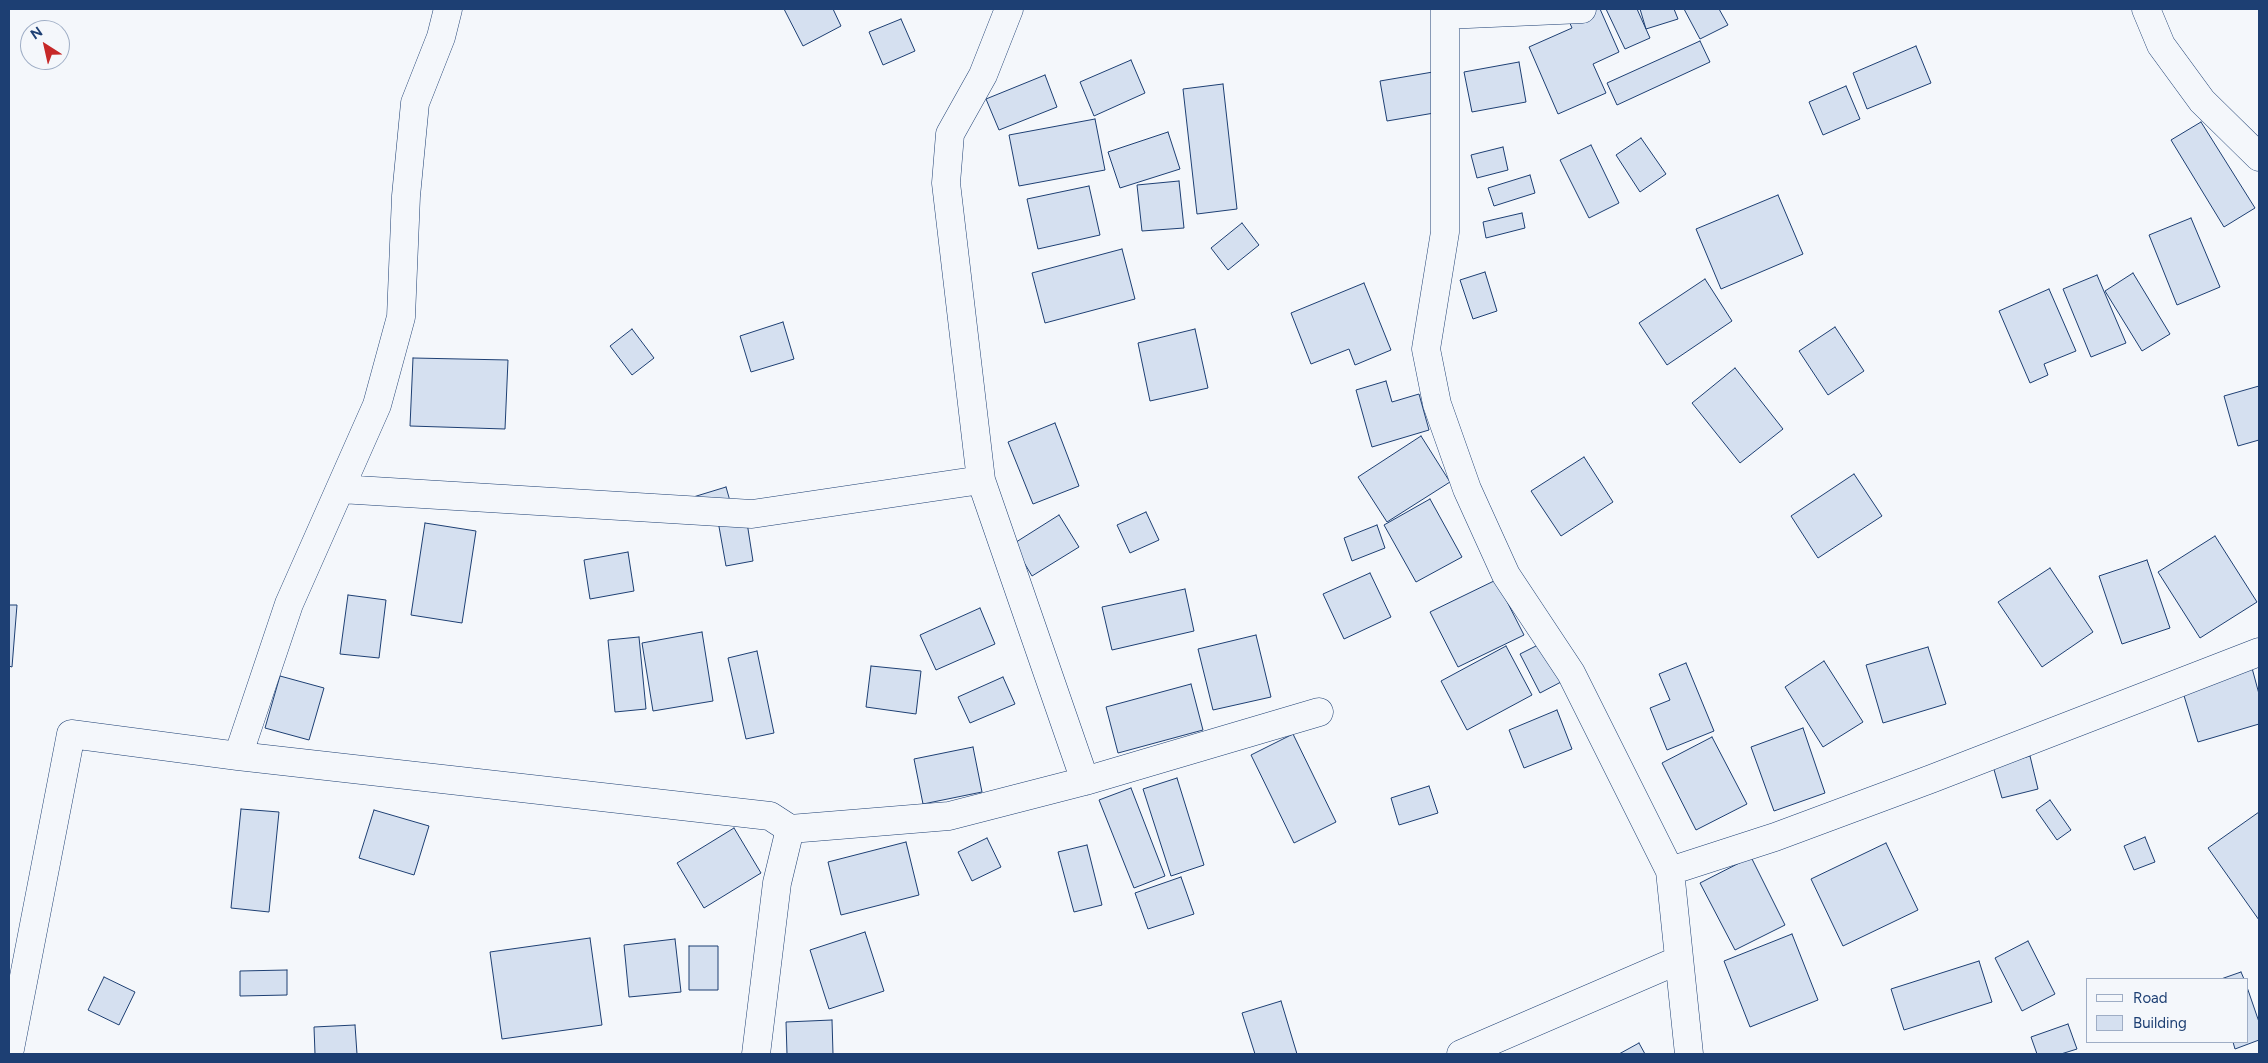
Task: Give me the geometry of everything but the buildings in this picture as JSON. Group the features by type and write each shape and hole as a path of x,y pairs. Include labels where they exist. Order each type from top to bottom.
{"street":[{"path":"238,756 289,604 377,405 400,317 406,196 415,103 441,36 448,9"},
{"path":"1009,9 983,75 950,134 946,183 981,480 1085,781"},
{"path":"1582,9 1445,12 1446,232 1426,349 1437,404 1467,490 1506,575 1571,673 1670,871 1689,1054"},
{"path":"2146,9 2161,45 2202,101 2259,157"},
{"path":"340,489 752,514 981,480"},
{"path":"1670,871 1775,836 1932,779 2259,652"},
{"path":"9,1054 71,734 238,756 770,816 790,829 949,816 1085,781 1319,712"},
{"path":"756,1054 777,883 790,829"},
{"path":"1461,1054 1679,960"}]}
